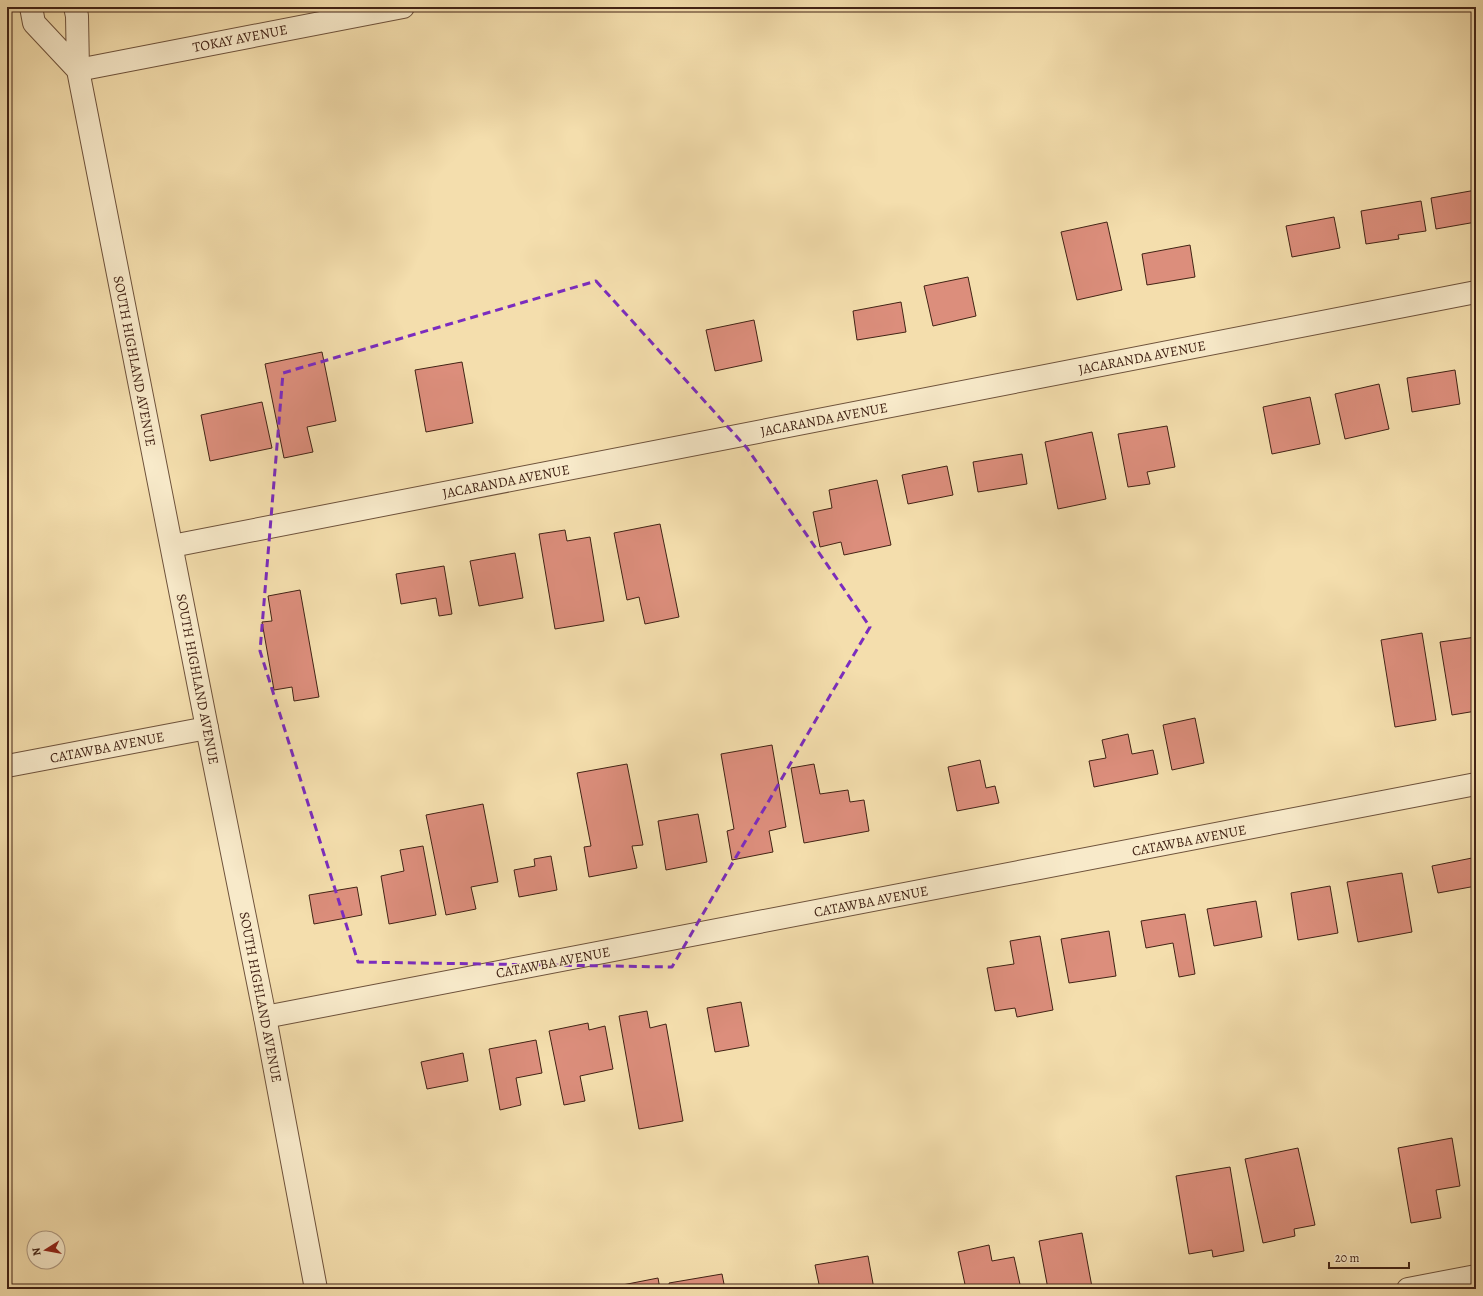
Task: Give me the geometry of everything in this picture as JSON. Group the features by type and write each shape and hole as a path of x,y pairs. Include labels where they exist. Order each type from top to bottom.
{"street":[{"path":"31,7 34,23 78,70"},
{"name":"SOUTH HIGHLAND AVENUE","path":"75,7 77,16 78,70 207,728 266,1017 316,1289"},
{"name":"TOKAY AVENUE","path":"78,70 403,7"},
{"name":"JACARANDA AVENUE","path":"172,546 1476,292"},
{"name":"CATAWBA AVENUE","path":"7,766 207,728"},
{"name":"CATAWBA AVENUE","path":"266,1017 1476,784"},
{"path":"1408,1289 1476,1276"}],"highlighted area":[{"path":"596,281 747,448 870,627 672,967 358,962 260,651 283,373"}],"building":[{"path":"1476,190 1476,222 1436,229 1431,198"},
{"path":"1421,201 1426,231 1398,235 1399,239 1366,244 1361,211"},
{"path":"1334,217 1340,248 1292,257 1286,226"},
{"path":"1107,222 1122,290 1077,300 1061,232"},
{"path":"1190,245 1195,277 1147,285 1142,254"},
{"path":"968,277 976,316 933,326 924,286"},
{"path":"901,302 906,332 857,340 853,311"},
{"path":"754,320 762,361 715,371 706,330"},
{"path":"322,352 336,421 307,427 313,452 284,458 265,364"},
{"path":"462,362 473,423 426,432 415,370"},
{"path":"1455,370 1460,404 1412,412 1407,378"},
{"path":"1379,384 1389,429 1345,439 1335,394"},
{"path":"1310,397 1320,444 1272,454 1263,407"},
{"path":"262,402 272,448 210,461 201,415"},
{"path":"1167,426 1175,467 1147,472 1150,484 1128,487 1118,434"},
{"path":"1092,432 1106,499 1058,509 1045,442"},
{"path":"1022,454 1027,484 978,492 973,462"},
{"path":"947,466 953,495 908,504 902,475"},
{"path":"877,480 891,545 844,555 841,542 820,547 813,512 832,508 829,490"},
{"path":"660,524 679,617 645,624 639,597 627,600 614,533"},
{"path":"565,530 567,541 590,537 604,621 555,629 539,534"},
{"path":"515,553 523,598 479,606 470,561"},
{"path":"444,566 452,614 439,616 436,598 401,604 396,574"},
{"path":"300,590 319,697 294,701 292,687 274,690 262,622 272,621 268,596"},
{"path":"1422,633 1436,720 1395,727 1381,640"},
{"path":"1476,637 1476,711 1452,715 1440,642"},
{"path":"1195,718 1204,763 1172,770 1163,725"},
{"path":"1128,734 1132,754 1153,750 1158,774 1094,787 1089,761 1106,758 1102,740"},
{"path":"772,745 786,827 769,831 773,852 732,860 727,831 734,829 721,754"},
{"path":"980,760 986,788 995,786 999,803 957,811 948,767"},
{"path":"627,764 643,845 632,846 637,868 589,877 584,847 591,846 577,773"},
{"path":"814,764 820,794 848,790 850,802 864,800 869,831 804,843 791,768"},
{"path":"483,804 498,882 471,887 476,909 446,915 426,815"},
{"path":"698,814 707,862 666,870 658,821"},
{"path":"423,846 436,915 389,924 381,876 404,871 400,850"},
{"path":"551,856 557,890 519,897 514,870 535,866 534,859"},
{"path":"1472,858 1476,886 1438,893 1432,866"},
{"path":"1402,873 1412,932 1358,942 1347,882"},
{"path":"1330,886 1338,933 1298,940 1291,893"},
{"path":"357,887 362,915 314,924 309,895"},
{"path":"1256,901 1262,937 1214,946 1207,909"},
{"path":"1185,914 1195,974 1179,977 1173,943 1146,948 1141,921"},
{"path":"1109,931 1116,976 1069,983 1061,939"},
{"path":"1040,936 1053,1010 1017,1017 1015,1008 995,1011 987,968 1014,964 1010,941"},
{"path":"741,1002 749,1046 715,1052 707,1008"},
{"path":"647,1011 650,1028 666,1024 683,1121 639,1129 619,1016"},
{"path":"588,1023 589,1030 605,1026 613,1069 580,1076 585,1101 564,1105 549,1031"},
{"path":"536,1040 542,1073 516,1078 521,1105 500,1110 489,1049"},
{"path":"463,1053 468,1081 427,1089 421,1062"},
{"path":"1452,1138 1460,1186 1436,1190 1441,1218 1411,1223 1398,1148"},
{"path":"1298,1148 1315,1225 1294,1229 1295,1236 1263,1243 1245,1159"},
{"path":"1230,1167 1244,1251 1213,1257 1212,1250 1189,1254 1176,1176"},
{"path":"1082,1233 1092,1287 1080,1289 1048,1289 1039,1241"},
{"path":"989,1245 992,1261 1014,1257 1021,1289 966,1289 958,1252"},
{"path":"868,1256 874,1289 820,1289 815,1265"},
{"path":"722,1274 725,1289 670,1289 669,1283"},
{"path":"658,1278 660,1289 602,1289"}]}
